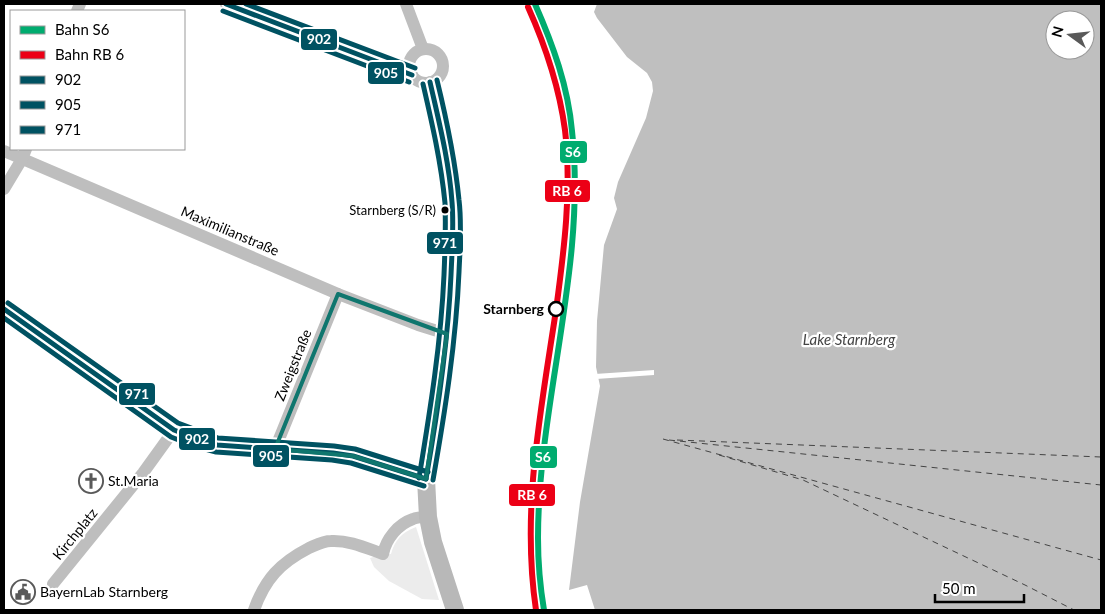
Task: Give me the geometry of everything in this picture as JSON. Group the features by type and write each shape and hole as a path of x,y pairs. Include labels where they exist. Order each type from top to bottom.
{"street":[{"path":"226,4 412,75 420,82 430,82 440,76 443,71 442,60 439,54 429,49 423,49 414,54 409,65 412,75"},
{"path":"406,4 423,49"},
{"path":"430,82 444,142 452,202 454,236 447,334 426,479 428,517 433,542 455,610"},
{"name":"Maximilianstraße","path":"4,151 24,154 338,294 418,325 447,334"},
{"path":"4,190 24,154"},
{"name":"Zweigstraße","path":"275,448 338,294"},
{"path":"4,309 174,430 217,445 275,448 353,456 426,479"},
{"name":"Kirchplatz","path":"53,584 143,473 174,430"},
{"path":"254,610 262,590 274,572 288,561 319,543 330,541 353,543 383,554 388,540 401,525 414,518 428,517"}],"highlighted area":[{"path":"338,294 447,334 426,479 353,456 275,449"}],"shaded area":[{"path":"416,527 439,600 422,599 389,581 374,567 370,558 391,554 399,537"}],"water":[{"name":"Lake Starnberg","path":"597,4 1101,4 1101,610 595,610 587,585 569,590 580,502 600,386 596,367 597,321 604,245 617,209 614,198 618,182 646,118 653,91 652,82 647,73 627,57 594,12"}],"pier":[{"path":"654,370 654,375 596,379 595,374"}],"ferry route":[{"path":"663,439 1101,560"},
{"path":"669,440 1101,485"},
{"path":"677,440 1101,457"},
{"path":"719,455 803,480 1074,610"}],"rail line":[{"name":"S6","path":"535,4 554,50 567,98 572,131 575,182 568,283 545,436 540,487 538,556 544,610"}],"transit line":[{"name":"902","path":"226,4 412,75"},
{"name":"971","path":"246,4 415,68"},
{"path":"528,7 541,37 559,98 565,130 568,175 562,265 539,422 532,497 532,572 536,610"},
{"name":"905","path":"223,11 409,82"},
{"name":"905","path":"433,480 453,351 458,298 460,236 460,209 455,170 437,80"},
{"name":"902","path":"426,479 445,352 450,300 453,229 449,172 430,82"},
{"name":"971","path":"419,478 438,351 443,300 445,230 445,203 441,173 423,84"},
{"name":"971","path":"8,303 178,423 218,438 355,449 428,472"},
{"name":"902","path":"4,309 174,430 217,445 353,456 426,479"},
{"name":"905","path":"4,318 171,437 216,452 351,463 424,486"}],"place":[{"name":"Starnberg (S/R)","path":"445,210"},
{"name":"Starnberg","path":"556,309"},
{"name":"St.Maria","path":"91,481"},
{"name":"BayernLab Starnberg","path":"23,592"}]}
